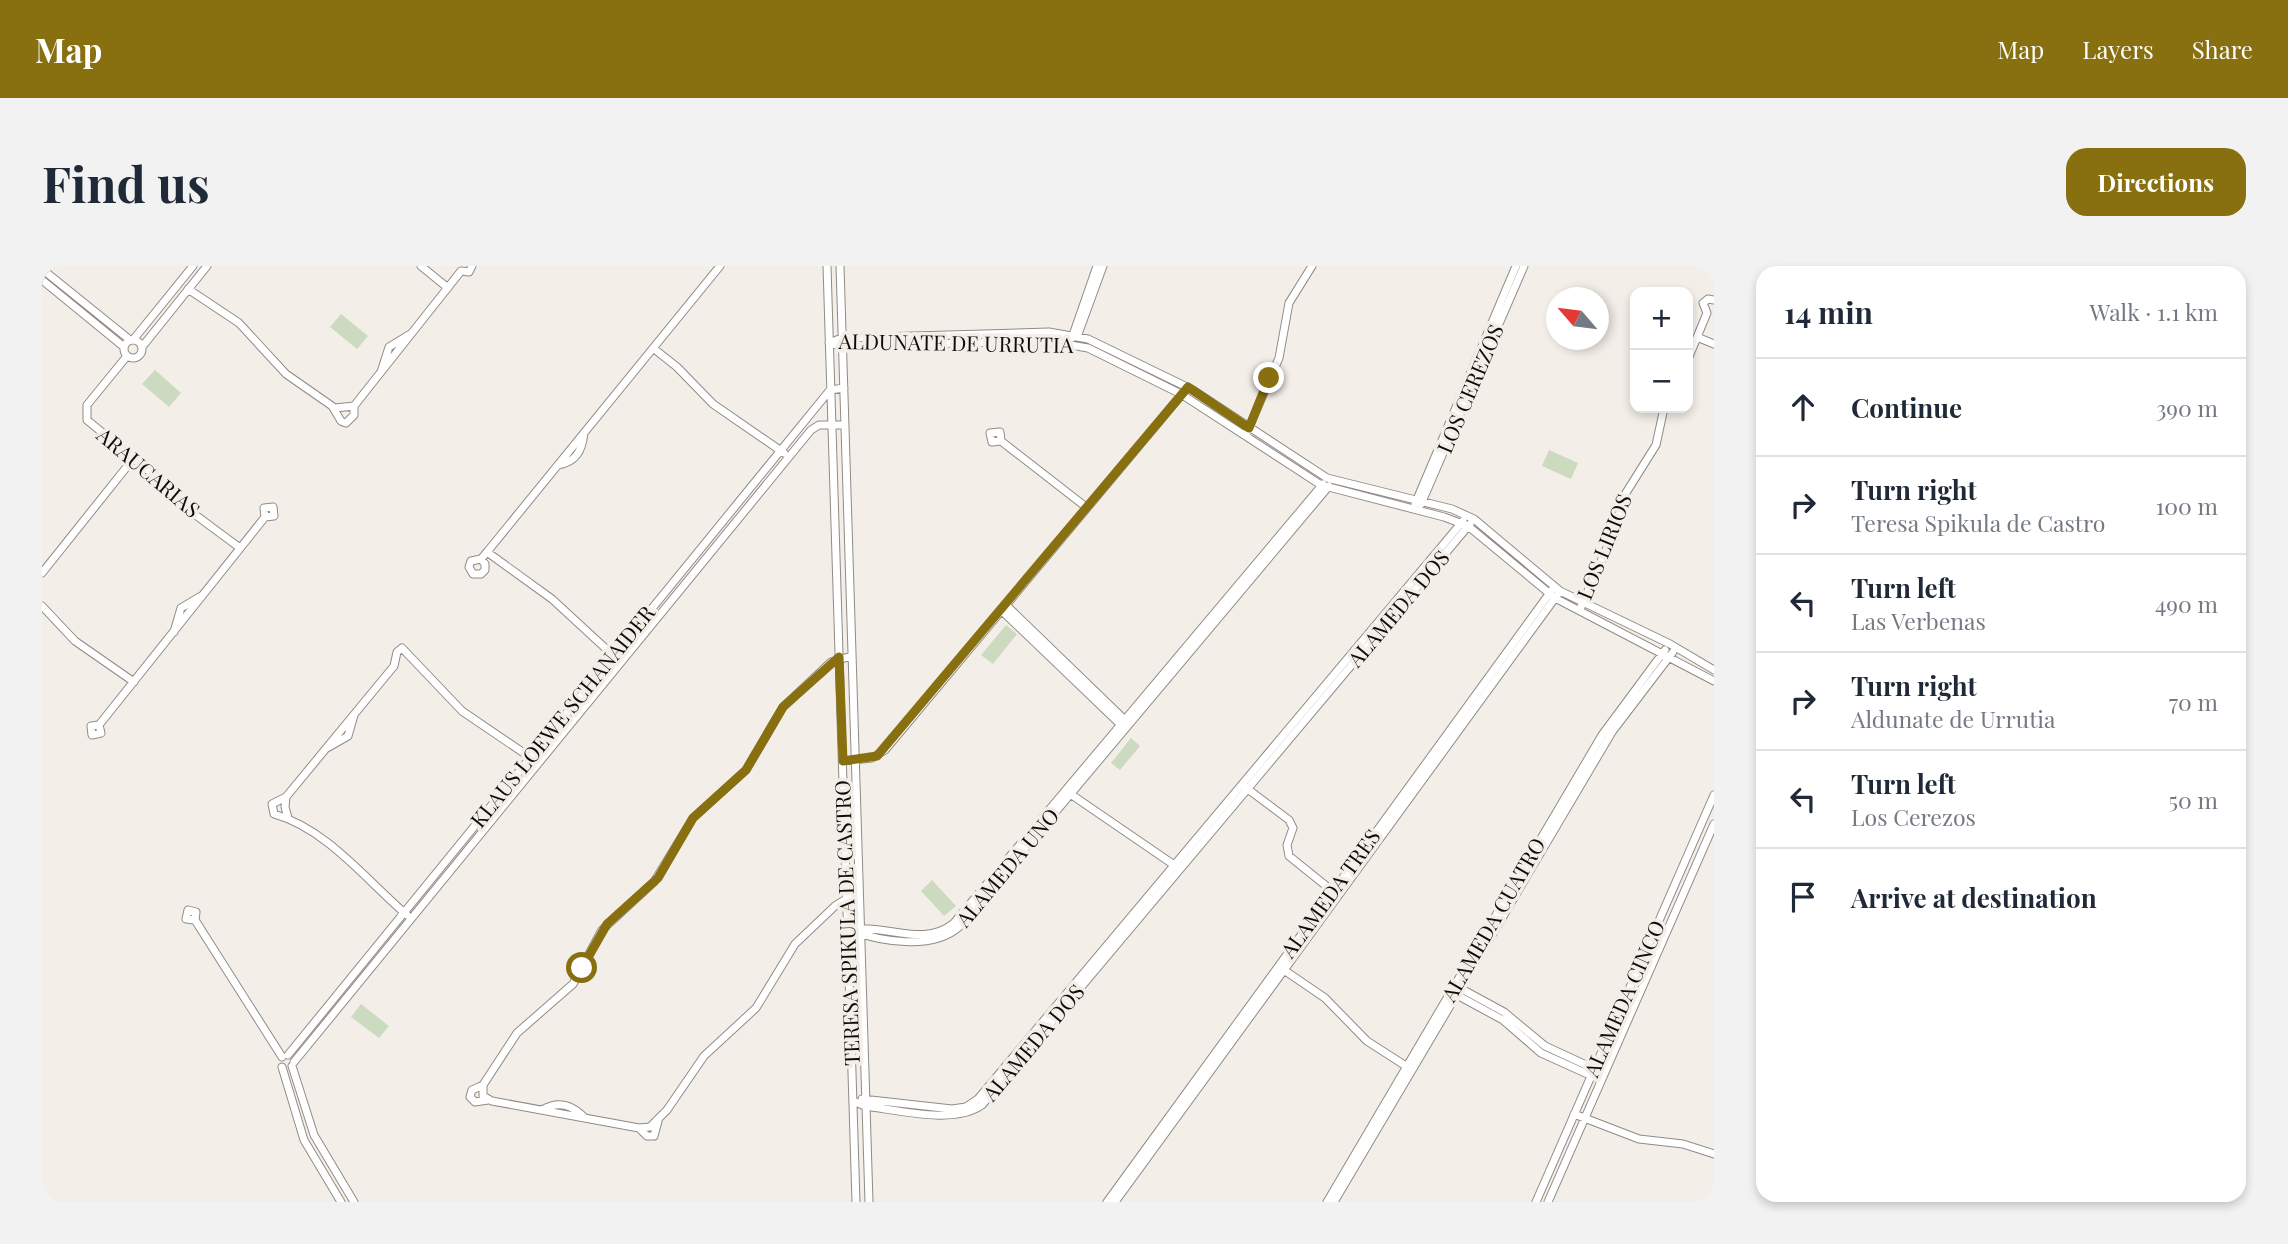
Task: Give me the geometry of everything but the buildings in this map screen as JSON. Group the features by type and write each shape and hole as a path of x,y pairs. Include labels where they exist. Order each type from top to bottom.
{"street":[{"path":"124,347 193,266"},
{"path":"42,280 124,347 127,356 137,357 206,266"},
{"path":"421,266 448,288"},
{"path":"188,289 239,323 286,373 335,408 341,421 346,424 352,418 354,406 381,373 388,347 412,333 460,269 467,273 472,266"},
{"path":"481,559 558,465 568,463 578,455 584,432 720,266 728,266"},
{"name":"TERESA SPIKULA DE CASTRO","path":"827,266 856,1202"},
{"name":"TERESA SPIKULA DE CASTRO","path":"840,266 869,1202"},
{"path":"1075,335 1097,266"},
{"path":"1072,343 1103,266"},
{"path":"1247,432 1278,363 1289,303 1312,266"},
{"name":"LOS CEREZOS","path":"1416,511 1516,266"},
{"name":"LOS CEREZOS","path":"1419,502 1524,266"},
{"path":"42,269 142,347"},
{"path":"1692,350 1711,313 1703,303 1708,299 1714,300"},
{"name":"ALDUNATE DE URRUTIA","path":"829,343 1039,332 1075,335 1188,387 1324,487 1465,525 1483,535 1555,592 1714,681"},
{"path":"1698,337 1714,344"},
{"name":"ALDUNATE DE URRUTIA","path":"842,342 1072,343 1181,394 1331,479 1471,517 1555,592"},
{"path":"653,348 677,367 713,404 790,457"},
{"name":"ARAUCARIAS","path":"127,356 89,402 85,414 89,423 182,505 240,548"},
{"path":"843,761 872,758 885,750 1188,387"},
{"path":"830,390 844,388"},
{"name":"KLAUS LOEWE SCHANAIDER","path":"285,1056 830,390"},
{"path":"335,408 354,406"},
{"name":"LOS LIRIOS","path":"1581,607 1616,527 1624,496 1656,445 1663,413"},
{"path":"831,425 844,425"},
{"name":"KLAUS LOEWE SCHANAIDER","path":"293,1064 814,428 831,425"},
{"path":"1001,441 1086,507"},
{"path":"42,573 133,459"},
{"name":"ALAMEDA UNO","path":"848,930 923,942 950,935 964,923 1068,792 1331,479"},
{"path":"99,725 174,632 181,608 202,596 265,517"},
{"name":"ALAMEDA DOS","path":"853,1101 958,1115 982,1105 1177,867 1471,517"},
{"path":"487,552 552,598 622,662"},
{"name":"ALAMEDA TRES","path":"1115,1202 1555,592"},
{"path":"42,607 75,641 134,682"},
{"name":"ALDUNATE DE URRUTIA","path":"1581,607 1673,646 1714,670"},
{"path":"1004,608 1125,725"},
{"name":"ALAMEDA CUATRO","path":"1334,1202 1607,727 1673,646"},
{"path":"413,920 349,858 288,818 274,814 271,807 275,801 286,797 326,749 348,736 355,714 394,666 397,652 402,648 407,650 416,665 462,711 539,764"},
{"path":"488,1100 482,1094 483,1085 517,1033 573,984 607,924 658,878 693,818 746,770 783,707 839,657 852,656"},
{"path":"394,666 404,662 416,665"},
{"path":"1245,787 1289,820 1293,828 1287,845 1289,856 1336,893"},
{"path":"1068,792 1177,867"},
{"name":"ALAMEDA CINCO","path":"1536,1202 1714,795"},
{"path":"286,797 288,818"},
{"name":"ALAMEDA CINCO","path":"1548,1202 1714,824"},
{"path":"483,1085 472,1090 470,1097 475,1102 488,1100 542,1110 562,1104 585,1118 639,1128 647,1136 654,1136 658,1121 704,1056 757,1008 790,949 846,899 859,897"},
{"path":"195,920 285,1056 293,1064 314,1135 354,1202"},
{"path":"1282,968 1325,998 1367,1041 1410,1068"},
{"name":"ALAMEDA TRES","path":"1107,1202 1282,968"},
{"path":"1456,990 1504,1012 1545,1046 1603,1077"},
{"path":"285,1056 282,1066 304,1140 341,1202"},
{"path":"282,1066 293,1064"},
{"name":"ALAMEDA CUATRO","path":"1327,1202 1410,1068"},
{"path":"1574,1114 1639,1139 1683,1144 1714,1154"}],"green space":[{"path":"341,314 368,336 357,349 330,327"},
{"path":"155,370 181,393 169,407 142,384"},
{"path":"1549,450 1578,463 1571,479 1542,466"},
{"path":"1006,625 1017,634 993,664 981,655"},
{"path":"1131,738 1140,746 1120,770 1111,763"},
{"path":"932,880 956,906 944,916 921,891"},
{"path":"361,1004 389,1026 379,1038 351,1017"}],"route":[{"path":"582,968 607,924 654,883 693,818 746,770 783,707 824,668 839,657 843,761 867,760 877,756 885,750 1188,387 1249,428 1269,378"}]}
